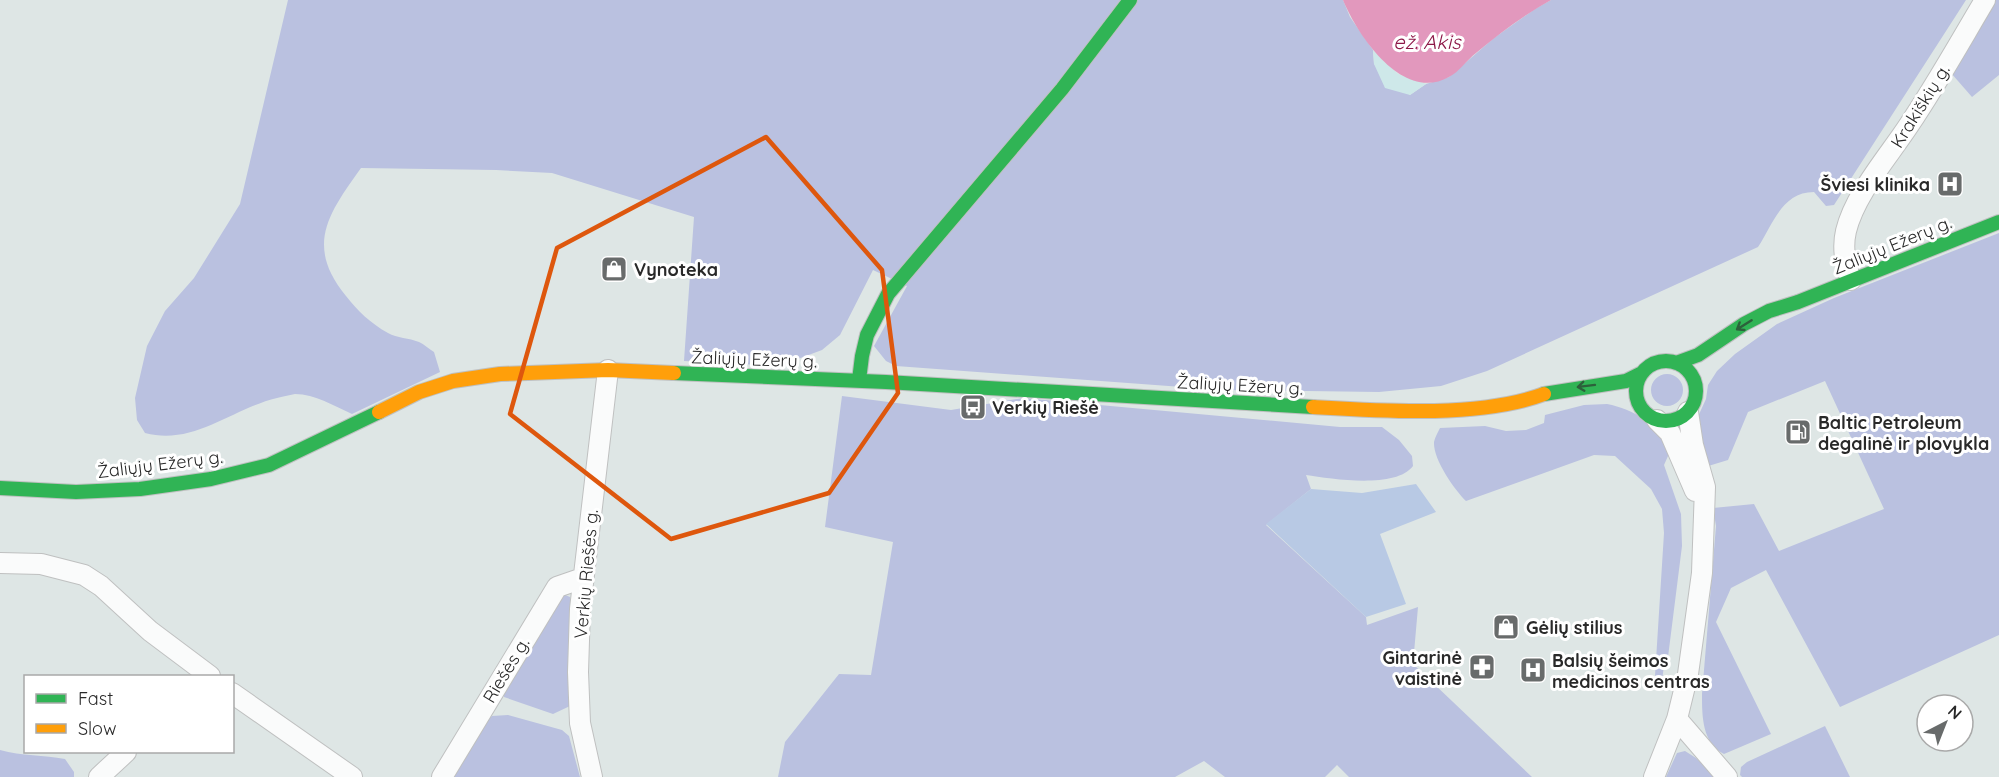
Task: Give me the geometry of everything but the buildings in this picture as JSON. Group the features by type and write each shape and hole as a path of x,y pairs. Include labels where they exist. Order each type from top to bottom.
{"main road":[{"path":"859,380 860,355 865,340 873,318 888,294 1062,89 1130,0"},
{"name":"Žaliųjų Ežerų g.","path":"1676,363 1698,355 1744,324 1769,311 1798,302 1999,222"},
{"name":"Žaliųjų Ežerų g.","path":"1757,332 1798,302"},
{"path":"1661,362 1676,363 1691,375 1695,384 1696,394 1693,404 1688,412 1679,418 1668,421 1657,420 1647,414 1638,404 1636,390 1642,373 1647,368 1661,362"},
{"name":"Žaliųjų Ežerų g.","path":"0,488 76,492 140,489 211,479 269,465 419,392 453,381 500,374 608,370 859,380 1344,409 1439,411 1477,409 1527,400 1549,392 1626,381 1642,373"},
{"path":"1695,384 1706,372"},
{"name":"Žaliųjų Ežerų g.","path":"1527,400 1550,404 1581,402"},
{"path":"1620,402 1638,404"}],"street":[{"name":"Krakiškių g.","path":"1851,280 1844,252 1846,232 1852,214 1861,196 1910,123 1985,0"},
{"name":"Verkių Riešės g.","path":"592,777 580,723 578,672 583,578 608,370"},
{"path":"1654,777 1677,719 1688,674 1702,573 1705,487 1693,446 1688,412"},
{"path":"1657,420 1670,433 1679,450 1705,522"},
{"path":"0,563 41,564 84,575 118,600 199,674"},
{"name":"Riešės g.","path":"442,777 557,587 583,578"},
{"path":"234,694 352,777"},
{"path":"1677,719 1728,777"},
{"path":"99,777 125,753"}],"highlighted area":[{"path":"766,137 882,270 898,393 829,493 671,539 510,414 557,248"}],"shaded area":[{"path":"288,0 1343,0 1350,17 1373,50 1374,64 1410,95 1426,84 1449,77 1494,38 1551,0 1966,0 1834,205 1826,206 1814,192 1794,197 1786,203 1774,219 1758,247 1487,371 1441,386 1379,392 1223,390 896,366 886,361 874,346 907,286 873,270 840,335 822,350 779,366 684,361 694,217 552,173 361,168 331,216 324,246 326,261 346,296 360,312 388,333 419,342 434,352 440,372 352,414 317,398 295,394 260,403 196,431 163,436 145,433 137,420 135,398 147,346 165,311 194,278 240,204"},
{"path":"1996,0 1999,0 1999,75 1972,97 1951,73"},
{"path":"1999,233 1999,635 1840,707 1766,570 1731,588 1716,622 1771,734 1724,754 1711,743 1707,736 1702,711 1716,526 1713,508 1754,504 1779,551 1884,509 1825,381 1748,412 1728,460 1705,467 1695,423 1706,399 1708,385 1717,371 1735,354 1777,324 1834,298"},
{"path":"1667,374 1679,378 1683,390 1679,402 1667,406 1655,402 1651,390 1655,378"},
{"path":"842,396 951,410 1023,398 1340,427 1382,427 1399,440 1412,456 1413,466 1405,473 1393,478 1363,481 1306,475 1311,489 1266,525 1366,617 1367,625 1418,607 1413,664 1532,777 1349,777 1337,765 1325,777 1225,777 1204,761 1175,777 778,777 785,742 839,674 871,675 893,542 825,527"},
{"path":"1584,405 1617,406 1644,419 1672,447 1664,465 1681,514 1682,546 1668,657 1665,657 1662,681 1657,686 1655,676 1664,533 1662,509 1651,489 1615,456 1594,455 1466,501 1445,473 1435,449 1434,440 1440,428 1485,426 1506,431 1526,430 1544,423 1545,415"},
{"path":"1416,484 1436,512 1380,534 1406,604 1366,617 1266,524 1311,489 1362,493"},
{"path":"560,593 570,597 570,706 553,714 504,697 504,685"},
{"path":"508,715 562,730 569,736 580,777 452,777 483,723 492,716"},
{"path":"1825,726 1850,777 1742,777 1740,775 1741,767 1747,762"},
{"path":"0,750 65,759 74,772 74,777 0,777"},
{"path":"1685,751 1716,777 1666,777 1677,753"}],"sand":[{"path":"1373,50 1398,74 1426,84 1410,95 1385,88 1374,64"}],"water":[{"name":"ež. Akis","path":"1343,0 1551,0 1503,31 1453,75 1432,83 1415,81 1399,74 1384,62 1359,31"}],"traffic: fast":[{"path":"859,380 867,335 888,294 1062,89 1130,0"},
{"path":"1676,363 1698,355 1744,324 1769,311 1798,302 1999,222"},
{"path":"1666,361 1687,370 1696,391 1687,412 1666,421 1645,412 1636,391 1645,370 1666,361"},
{"path":"674,373 886,382 1313,407"},
{"path":"1544,394 1626,381 1642,373"},
{"path":"0,488 76,492 140,489 211,479 269,465 379,412"}],"traffic: slow":[{"path":"379,412 419,392 453,381 500,374 608,370 674,373"},
{"path":"1313,407 1399,411 1461,410 1518,402 1544,394"}],"place":[{"name":"Šviesi klinika","path":"1950,184"},
{"name":"Vynoteka","path":"614,269"},
{"name":"Verkių Riešė","path":"973,407"},
{"name":"Baltic Petroleum degalinė ir plovykla","path":"1798,432"},
{"name":"Gėlių stilius","path":"1506,627"},
{"name":"Gintarinė vaistinė","path":"1482,667"},
{"name":"Balsių šeimos medicinos centras","path":"1533,670"}]}
